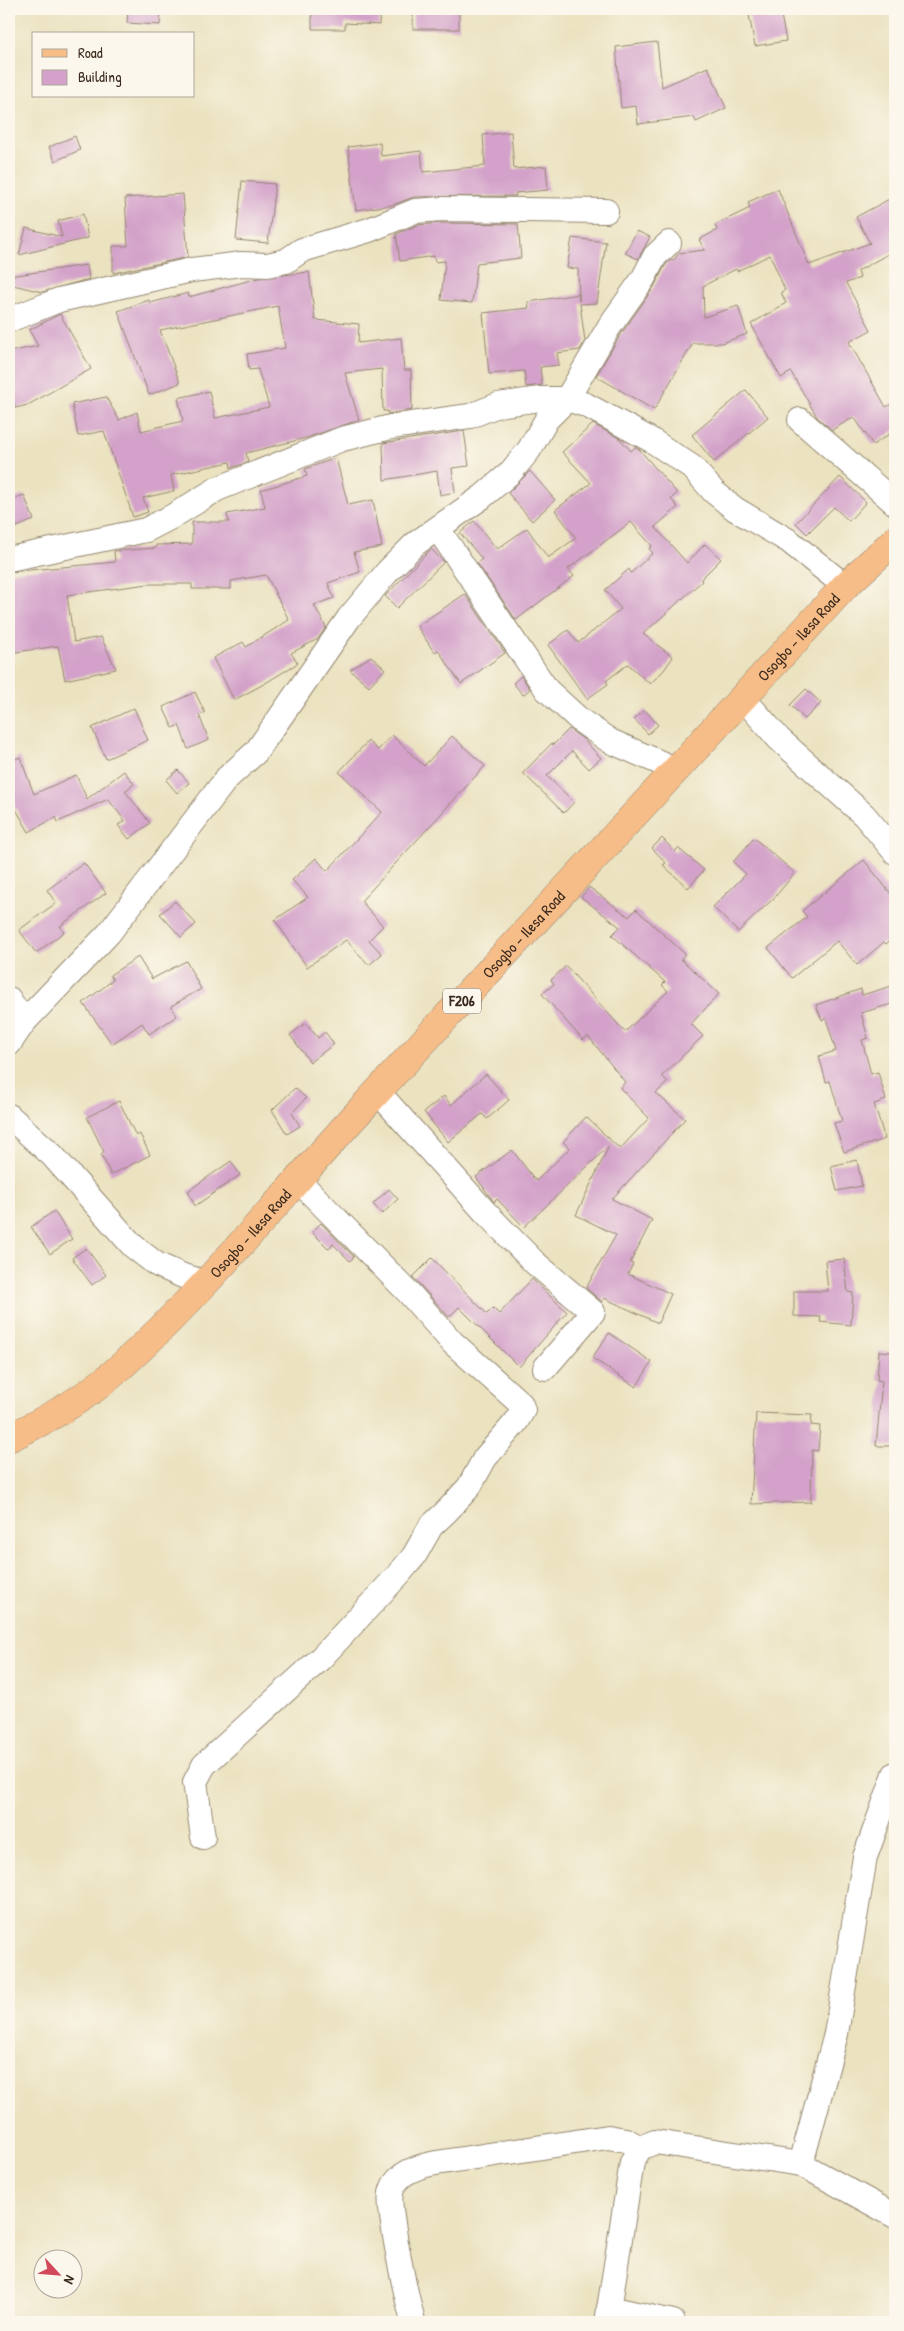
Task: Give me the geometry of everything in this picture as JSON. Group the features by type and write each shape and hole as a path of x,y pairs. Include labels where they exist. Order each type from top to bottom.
{"main road":[{"name":"Osogbo - Ilesa Road","path":"9,1438 74,1402 114,1373 205,1282 296,1179 846,586 895,540"}],"street":[{"path":"9,320 59,300 192,270 242,264 267,265 286,261 302,250 370,230 415,211 442,209 606,211"},
{"path":"567,400 609,327 643,279 655,256 669,242"},
{"path":"9,558 146,530 217,489 342,439 391,427 470,416 498,406 544,409 567,400 586,405 650,440 692,467 714,492 735,509 789,541 846,586"},
{"path":"9,1044 24,1022 109,932 227,778 256,752 349,618 382,578 415,544 482,497 510,473 530,450 544,409"},
{"path":"800,420 895,503"},
{"path":"438,529 547,690 581,721 610,741 677,770"},
{"path":"743,698 779,739 864,815 895,852"},
{"path":"9,999 24,1022"},
{"path":"378,1091 486,1212 535,1263 593,1312 545,1368"},
{"path":"9,1116 52,1155 133,1246 156,1264 183,1276 205,1282"},
{"path":"203,1837 195,1782 204,1765 320,1658 398,1575 414,1556 431,1526 468,1487 485,1458 516,1422 523,1410 521,1404 453,1343 409,1294 296,1179"},
{"path":"801,2164 836,2034 865,1857 895,1774"},
{"path":"413,2322 398,2256 391,2205 391,2192 402,2176 415,2167 436,2163 608,2138 626,2140 640,2148"},
{"path":"673,2322 608,2315 632,2162 640,2148 655,2142 801,2164 895,2216"}],"building":[{"path":"128,9 161,9 160,25 127,23"},
{"path":"312,9 380,9 379,25 345,23 345,29 312,29"},
{"path":"413,9 459,9 459,29 413,29"},
{"path":"780,10 786,41 755,46 749,15"},
{"path":"657,42 662,87 708,67 726,108 696,122 694,117 638,124 636,106 621,108 616,47"},
{"path":"511,132 514,169 546,166 548,190 515,193 516,196 414,197 392,205 356,210 348,147 380,143 381,156 421,151 423,172 485,166 483,135"},
{"path":"75,136 80,150 55,161 49,147"},
{"path":"242,181 275,184 268,243 236,240"},
{"path":"778,189 809,265 870,243 856,217 895,196 895,250 858,271 860,278 846,283 871,330 849,342 886,407 895,402 895,430 873,445 854,417 832,430 817,417 791,372 781,378 751,324 786,303 781,292 785,290 770,255 737,271 736,269 703,286 704,317 738,306 747,334 722,343 693,343 654,410 596,376 621,334 654,287 666,264 671,260 673,261 679,253 705,250 699,240 717,230 715,225 750,208 748,202"},
{"path":"183,194 188,257 113,273 113,246 128,246 125,198"},
{"path":"83,214 88,238 19,255 26,228 62,237 58,221"},
{"path":"442,223 518,224 521,258 477,263 472,303 441,300 445,261 435,262 434,256 400,261 396,234 418,225"},
{"path":"637,231 650,237 638,259 625,253"},
{"path":"572,238 606,242 597,303 580,304 585,341 580,350 557,353 559,365 540,367 542,385 526,387 524,371 489,374 483,313 529,308 528,302 579,294 578,269 567,268"},
{"path":"87,265 89,279 42,292 9,284 9,276"},
{"path":"309,272 315,320 359,324 358,343 401,338 404,370 411,370 412,410 388,414 388,411 383,411 382,369 345,373 359,420 306,438 246,453 248,462 231,468 230,462 171,475 174,491 143,498 148,512 133,517 104,431 78,436 72,404 106,397 119,420 137,412 141,431 183,421 178,398 209,391 215,418 269,407 258,369 249,370 247,354 285,348 278,306 160,330 180,383 149,395 118,311 149,300 150,303 188,293 189,297 258,278"},
{"path":"60,314 91,369 28,405 15,408 9,378 9,352 38,346 29,330"},
{"path":"746,390 768,417 714,462 692,435"},
{"path":"593,424 619,438 631,451 635,447 639,449 677,493 671,499 678,507 655,527 687,563 705,544 721,559 701,579 702,581 643,634 673,657 664,670 650,684 628,664 606,681 608,684 587,699 548,645 568,630 578,643 621,609 605,590 629,569 631,573 653,553 649,549 652,546 631,522 568,569 574,576 516,620 477,563 482,559 460,533 474,521 497,549 527,528 548,558 576,538 555,510 591,483 562,452"},
{"path":"464,431 469,466 452,468 455,492 440,495 437,471 384,480 383,443"},
{"path":"336,458 348,505 373,500 382,547 354,552 360,572 328,583 334,598 314,605 326,627 318,639 291,653 298,663 264,684 234,700 213,658 243,642 246,647 289,620 266,575 231,581 231,589 192,589 192,584 148,584 67,595 74,642 101,637 116,669 65,680 58,646 9,653 9,572 115,562 114,551 156,548 156,545 192,544 192,522 229,522 227,514 265,507 261,490 307,476 305,469"},
{"path":"530,471 555,500 532,521 508,493"},
{"path":"840,477 866,502 849,521 834,507 807,534 796,523"},
{"path":"24,495 34,520 9,530 9,501"},
{"path":"431,549 444,562 397,608 385,596"},
{"path":"465,594 505,653 461,684 438,650 434,652 417,626"},
{"path":"371,656 385,669 369,686 350,670"},
{"path":"521,676 530,689 523,695 513,683"},
{"path":"806,689 821,703 805,719 790,705"},
{"path":"195,692 205,713 199,715 209,740 188,749 179,725 173,728 163,707"},
{"path":"134,708 148,740 106,759 92,728"},
{"path":"645,710 658,725 648,734 634,719"},
{"path":"569,729 583,739 601,758 589,769 572,751 547,776 574,802 564,813 523,773 552,743 553,745"},
{"path":"392,735 424,766 452,736 485,766 361,901 383,926 369,940 382,954 369,965 346,940 307,967 275,920 308,897 292,880 316,858 327,871 382,812 339,772 368,741 378,750"},
{"path":"20,757 34,794 76,775 87,799 124,771 134,784 125,791 150,823 129,839 118,825 125,821 108,799 58,822 56,817 29,832 9,797 9,762"},
{"path":"178,770 189,783 177,793 166,780"},
{"path":"662,838 675,852 678,848 704,870 688,888 663,865 666,863 652,848"},
{"path":"754,838 795,873 774,898 738,932 713,907 746,874 733,862"},
{"path":"864,860 895,899 895,936 886,944 884,942 857,965 837,941 792,978 768,948 807,917 802,911"},
{"path":"84,863 106,893 60,926 64,932 36,953 19,930 56,903 47,890"},
{"path":"589,887 629,917 636,909 685,954 681,959 719,994 691,1024 703,1036 662,1076 668,1082 656,1093 685,1119 612,1199 652,1220 630,1263 633,1264 628,1274 671,1294 658,1323 604,1298 602,1302 586,1288 616,1235 576,1215 609,1146 524,1227 497,1199 494,1202 476,1177 512,1150 536,1181 570,1148 563,1142 586,1117 620,1149 649,1118 620,1088 625,1082 588,1036 583,1040 542,994 554,984 551,980 566,966 625,1032 668,991 662,985 665,982 612,935 620,927 581,897"},
{"path":"175,901 196,924 181,937 160,914"},
{"path":"138,957 152,979 186,961 201,989 171,1006 177,1016 149,1034 142,1023 112,1044 83,1003 113,980 110,975"},
{"path":"895,985 895,1003 861,1013 868,1038 862,1040 871,1074 878,1072 886,1100 874,1104 885,1139 844,1152 834,1123 842,1121 830,1081 826,1082 819,1056 836,1051 826,1018 822,1020 816,1005 861,989 862,995"},
{"path":"306,1023 318,1038 325,1032 334,1044 310,1062 290,1035"},
{"path":"486,1074 509,1100 487,1119 482,1114 448,1142 424,1112 444,1096 451,1105"},
{"path":"295,1088 306,1098 292,1113 300,1126 287,1134 272,1110"},
{"path":"119,1101 136,1136 140,1134 150,1155 111,1175 101,1154 104,1152 87,1117"},
{"path":"857,1160 862,1186 837,1191 831,1166"},
{"path":"231,1161 240,1175 195,1206 188,1191"},
{"path":"389,1189 398,1199 382,1214 373,1204"},
{"path":"54,1211 72,1239 50,1254 31,1227"},
{"path":"321,1223 354,1257 350,1261 333,1244 329,1249 312,1232"},
{"path":"86,1248 106,1275 92,1285 72,1258"},
{"path":"432,1258 487,1314 493,1308 499,1314 532,1279 567,1312 519,1367 459,1307 449,1317 413,1277"},
{"path":"844,1259 848,1292 853,1293 851,1325 820,1322 821,1317 794,1316 794,1291 828,1291 825,1261"},
{"path":"609,1333 652,1362 636,1387 592,1358"},
{"path":"879,1351 895,1352 895,1446 876,1446 882,1381 877,1380"},
{"path":"756,1413 812,1415 811,1425 820,1426 818,1451 812,1450 811,1502 751,1504"}]}
